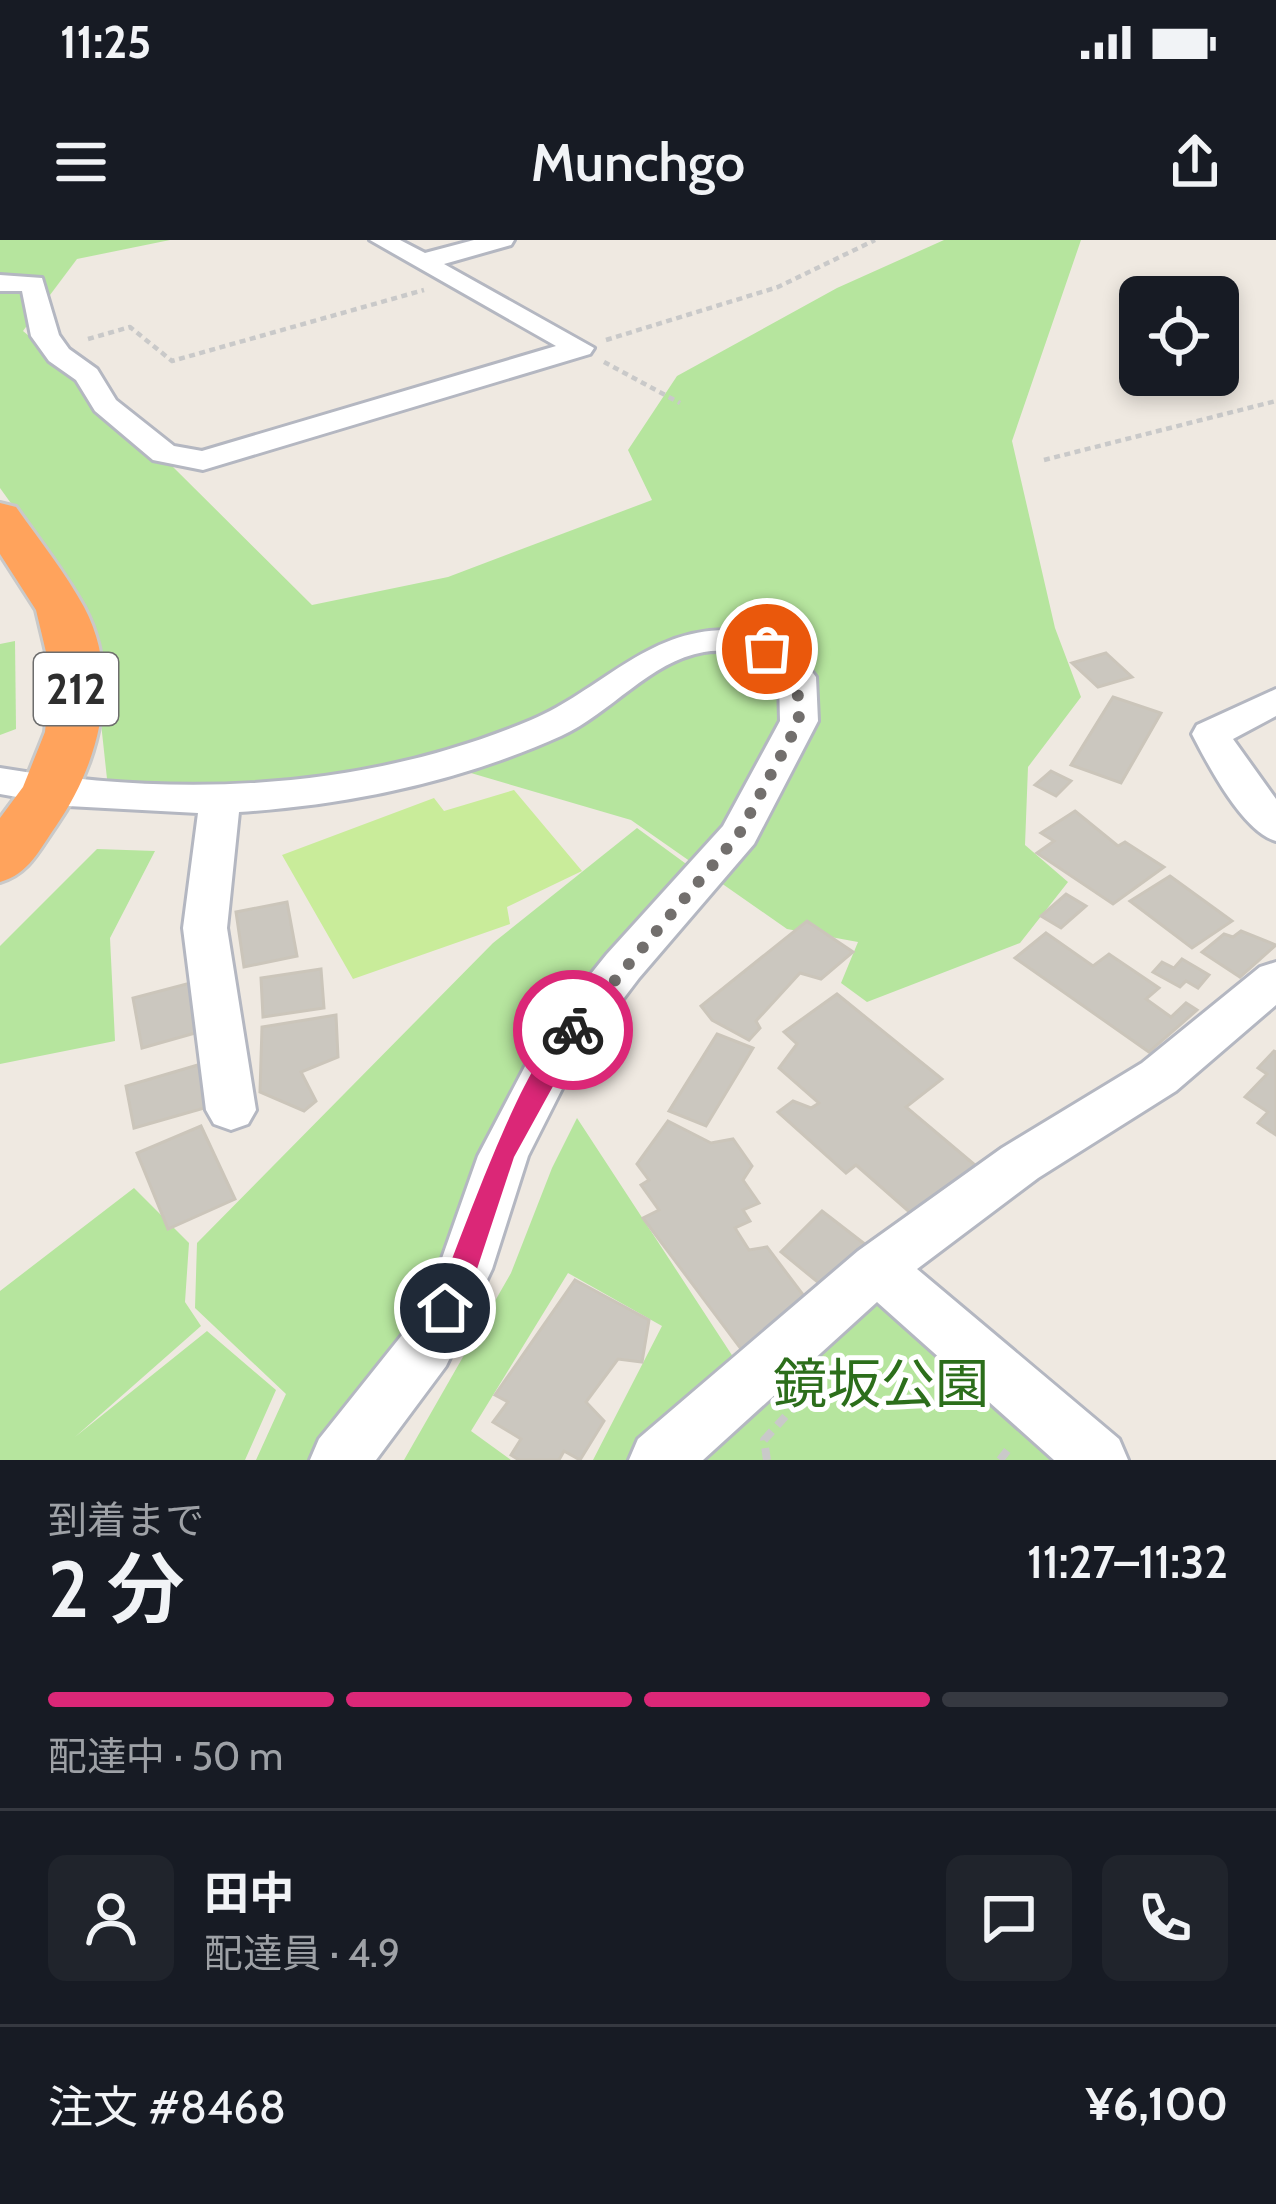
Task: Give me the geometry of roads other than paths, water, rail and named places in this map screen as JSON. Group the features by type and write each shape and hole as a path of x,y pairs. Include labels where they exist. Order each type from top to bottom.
{"highway":[{"name":"212","path":"0,518 61,610 77,673 73,732 25,786 0,861"}],"street":[{"path":"3,283 33,283 45,336 59,356 87,375 105,405 131,430 164,453 203,461 409,404 580,348 382,240"},
{"path":"421,262 502,240"},
{"path":"25,786 118,801 220,800 441,768 552,725 692,643 721,640 767,649 797,677 799,722 739,834 622,966 558,1048 503,1156 465,1269 425,1348 340,1460"},
{"path":"1276,701 1211,734 1231,770 1276,827"},
{"path":"220,800 205,928 231,1110"},
{"path":"659,1460 878,1268 1019,1162 1159,1077 1276,979"},
{"path":"878,1268 1098,1460"}],"park label":[{"name":"鏡坂公園","path":"881,1384"}]}
